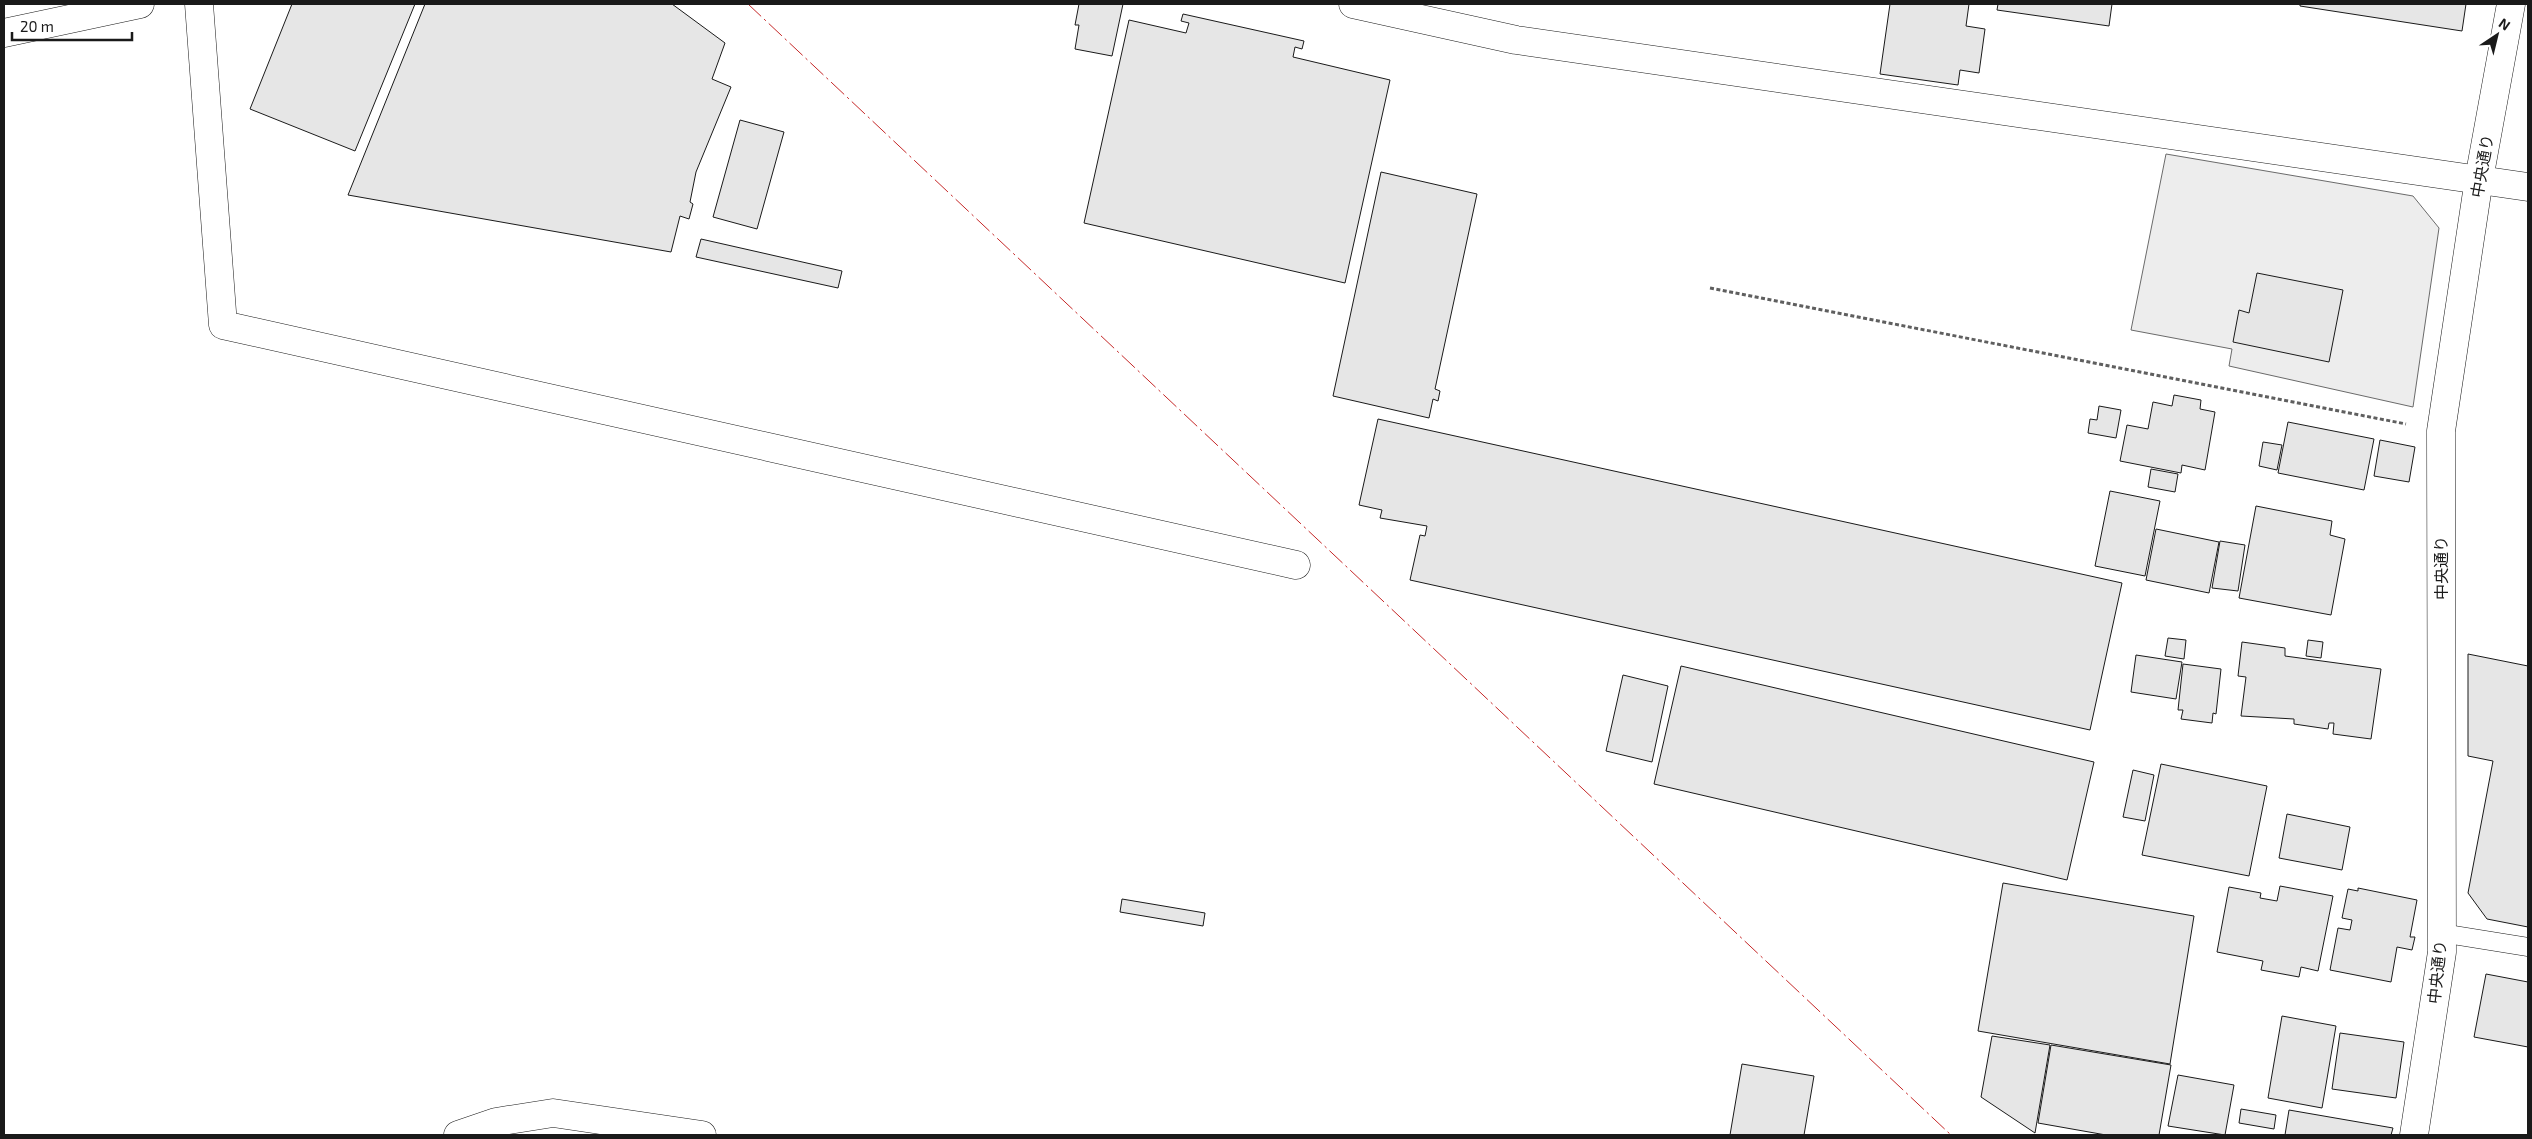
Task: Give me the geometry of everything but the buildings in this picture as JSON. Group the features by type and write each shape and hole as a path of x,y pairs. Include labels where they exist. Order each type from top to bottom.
{"street":[{"path":"4,33 140,4"},
{"path":"199,4 223,325 1296,565"},
{"path":"1353,4 1516,40 2528,187"},
{"name":"中央通り","path":"2414,1135 2442,952 2441,431 2479,180 2511,4"},
{"path":"458,1135 496,1122 553,1113 702,1135"}],"lane":[{"path":"2441,932 2528,947"}],"path":[{"path":"1710,288 2441,431"}],"shaded area":[{"path":"2166,154 2413,196 2439,228 2413,407 2229,366 2232,349 2131,330"}],"power":[{"path":"748,4 1951,1135"}]}
